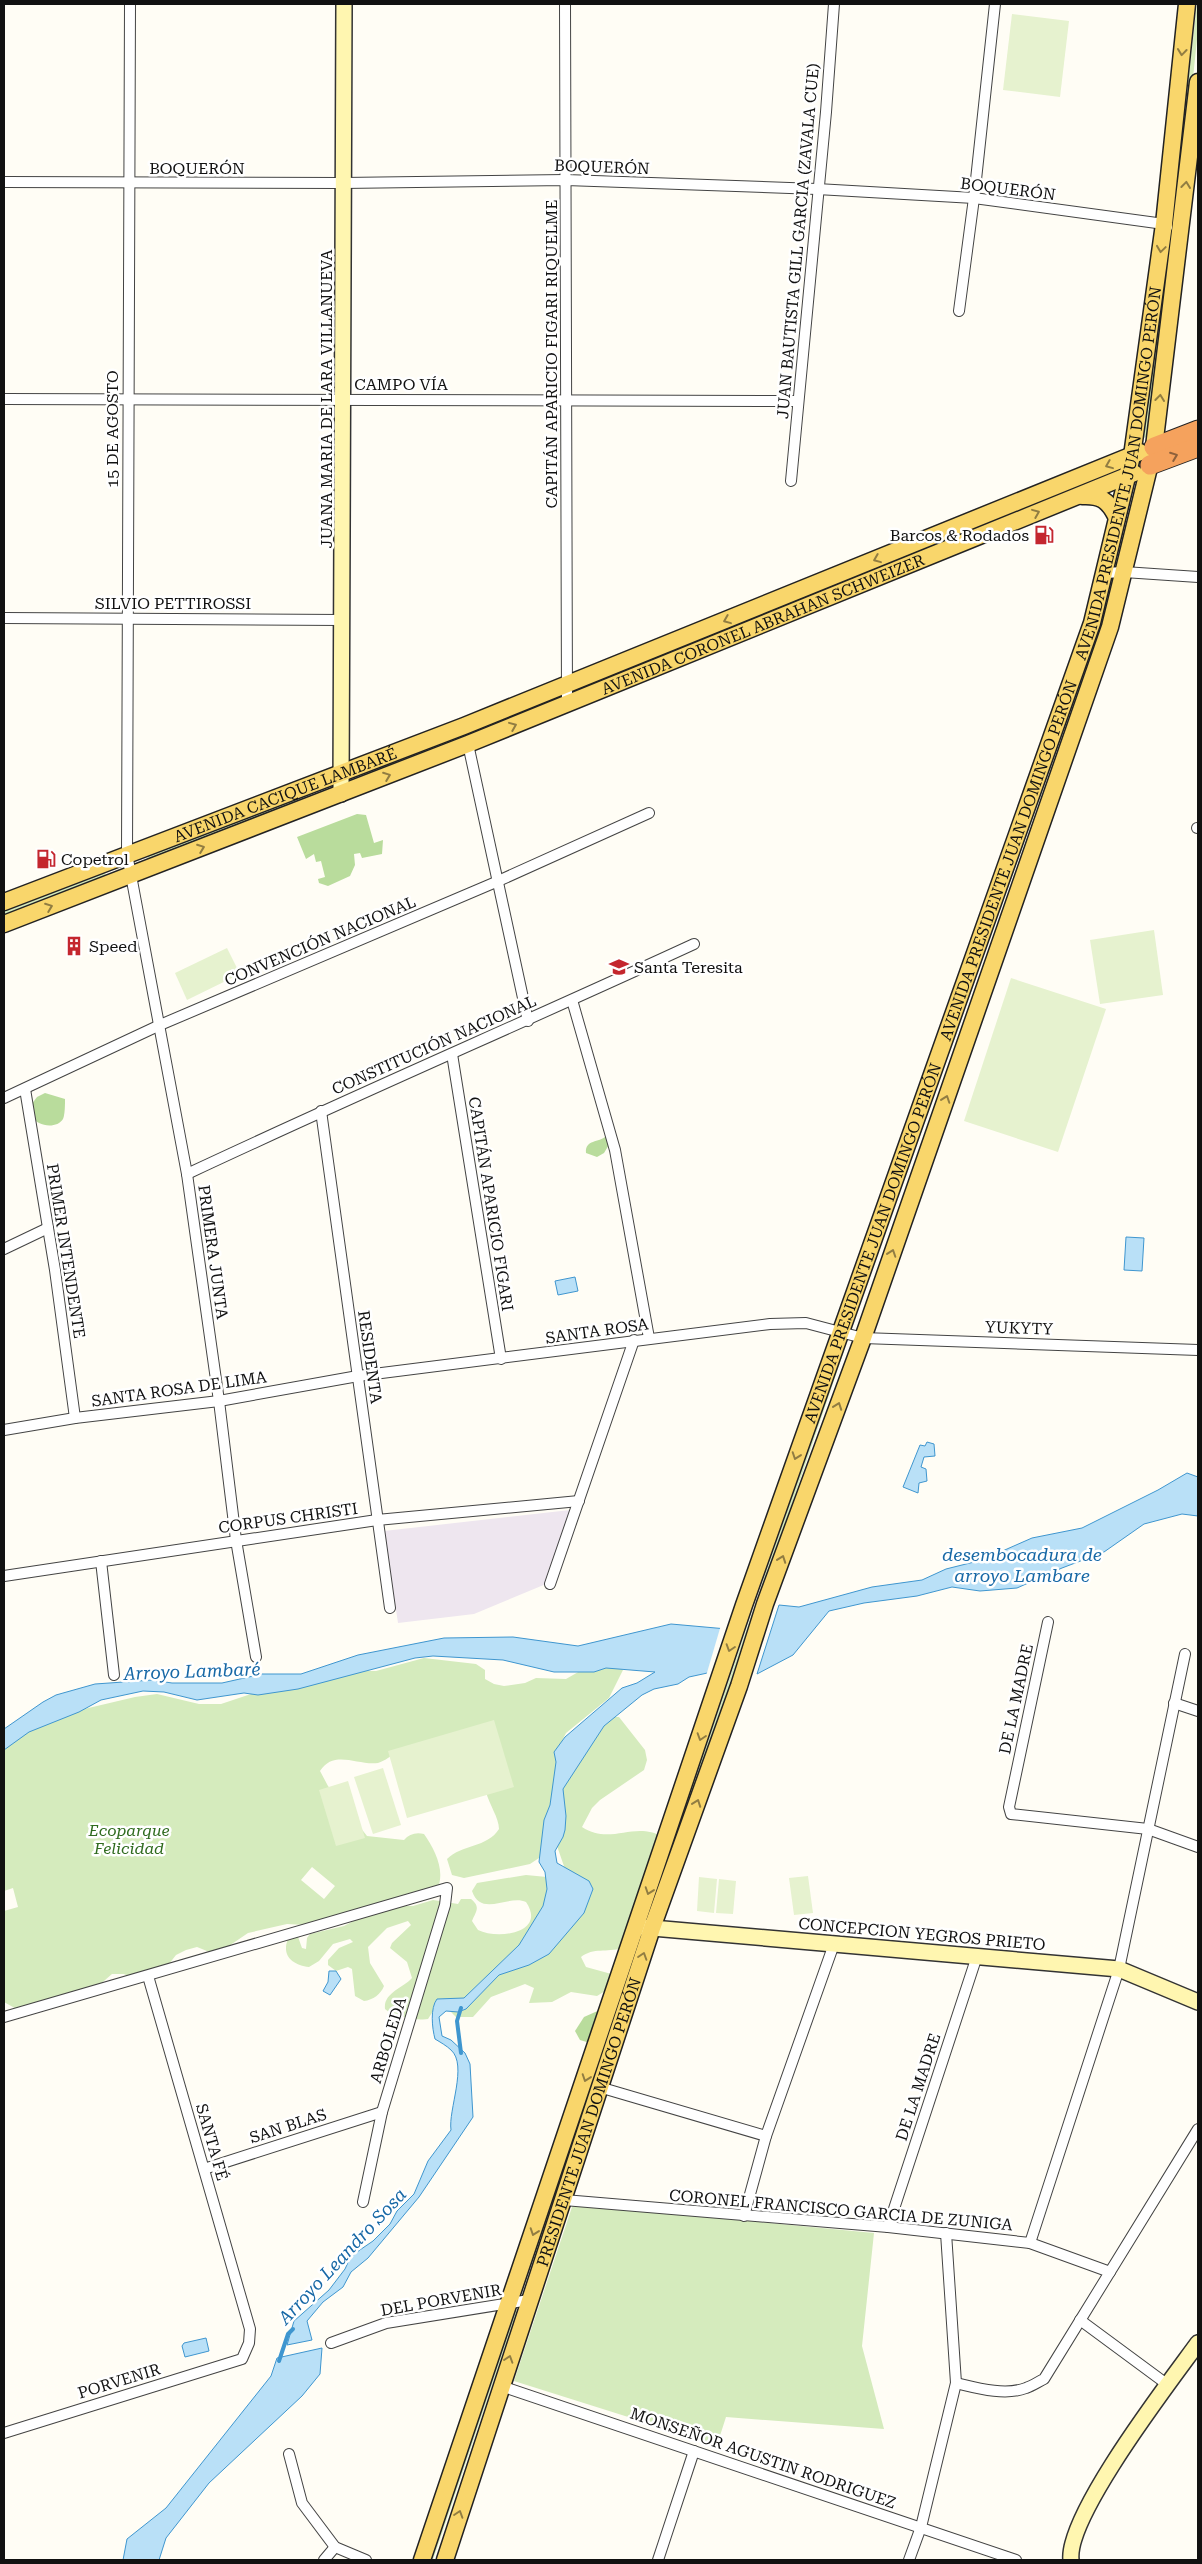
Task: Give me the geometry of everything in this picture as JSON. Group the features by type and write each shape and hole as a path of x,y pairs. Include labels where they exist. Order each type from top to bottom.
{"highway":[{"name":"AVENIDA CORONEL ABRAHAN SCHWEIZER","path":"1154,447 1198,430"},
{"name":"AVENIDA CORONEL ABRAHAN SCHWEIZER","path":"1150,466 1198,447"}],"main road":[{"name":"AVENIDA PRESIDENTE JUAN DOMINGO PERÓN","path":"716,1691 744,1605 840,1331 1092,623 1116,516 1132,456 1164,224 1187,4"},
{"name":"AVENIDA PRESIDENTE JUAN DOMINGO PERÓN","path":"739,1686 765,1604 862,1338 1110,627 1154,447 1196,129 1198,82"},
{"name":"AVENIDA CORONEL ABRAHAN SCHWEIZER","path":"567,685 1154,447"},
{"name":"AVENIDA CORONEL ABRAHAN SCHWEIZER","path":"468,744 1150,466"},
{"path":"1074,497 1092,496 1103,499 1110,504 1116,516"},
{"name":"AVENIDA CACIQUE LAMBARÉ","path":"4,902 341,774 567,685"},
{"path":"1054,734 1070,743"},
{"name":"AVENIDA CACIQUE LAMBARÉ","path":"4,924 468,744"},
{"name":"PRESIDENTE JUAN DOMINGO PERÓN","path":"644,1928 739,1686"},
{"name":"PRESIDENTE JUAN DOMINGO PERÓN","path":"422,2560 508,2304 605,2046 644,1928 716,1691"},
{"name":"PRESIDENTE JUAN DOMINGO PERÓN","path":"445,2560 500,2386 564,2200 600,2086 605,2046"}],"street":[{"name":"15 DE AGOSTO","path":"127,854 126,618 130,4"},
{"name":"JUANA MARIA DE LARA VILLANUEVA","path":"341,794 344,400 344,4"},
{"name":"CAPITÁN APARICIO FIGARI RIQUELME","path":"565,4 567,704"},
{"name":"JUAN BAUTISTA GILL GARCIA (ZAVALA CUE)","path":"791,481 817,189 826,112 834,4"},
{"path":"959,311 974,198 995,4"},
{"name":"BOQUERÓN","path":"4,182 343,183 566,180 817,189 974,198 1164,224"},
{"path":"1164,224 1173,235 1178,254"},
{"name":"CAMPO VÍA","path":"4,399 798,401"},
{"path":"1104,573 1124,572 1198,577"},
{"name":"SILVIO PETTIROSSI","path":"4,618 342,620"},
{"path":"468,744 496,882 528,1021"},
{"name":"CONVENCIÓN NACIONAL","path":"4,1098 160,1025 496,882 649,813"},
{"name":"PRIMERA JUNTA","path":"127,854 187,1174 219,1401 236,1540 256,1657"},
{"name":"CONSTITUCIÓN NACIONAL","path":"187,1174 321,1111 528,1021 694,944"},
{"path":"572,1000 615,1150 650,1338"},
{"name":"CAPITÁN APARICIO FIGARI","path":"452,1054 500,1359"},
{"name":"PRIMER INTENDENTE","path":"25,1089 48,1228 75,1418"},
{"name":"RESIDENTA","path":"321,1111 390,1608"},
{"path":"4,1249 48,1228"},
{"name":"SANTA ROSA","path":"358,1376 770,1324 806,1323 840,1331"},
{"name":"YUKYTY","path":"840,1331 862,1338 1198,1350"},
{"path":"550,1584 634,1340"},
{"name":"SANTA ROSA DE LIMA","path":"4,1430 75,1418 219,1401 358,1376"},
{"name":"CORPUS CHRISTI","path":"4,1576 378,1520 579,1501"},
{"path":"101,1561 114,1675"},
{"name":"DE LA MADRE","path":"1048,1622 1009,1807 1010,1811 1013,1816 1148,1829"},
{"path":"1030,2243 1119,1969 1185,1654"},
{"path":"1174,1704 1198,1711"},
{"path":"1148,1829 1198,1847"},
{"name":"ARBOLEDA","path":"148,1976 447,1888 445,1905 382,2112 363,2202"},
{"name":"CONCEPCION YEGROS PRIETO","path":"644,1928 1119,1969 1198,2002"},
{"path":"744,2216 766,2136 834,1944"},
{"name":"DE LA MADRE","path":"888,2227 977,1956"},
{"path":"4,2017 148,1976"},
{"name":"SANTA FÉ","path":"148,1976 250,2329 249,2343 242,2358"},
{"path":"600,2086 766,2136"},
{"name":"SAN BLAS","path":"204,2169 382,2112"},
{"path":"956,2383 986,2390 1026,2389 1044,2379 1198,2129"},
{"name":"CORONEL FRANCISCO GARCIA DE ZUNIGA","path":"564,2200 888,2227 1030,2243 1110,2272"},
{"path":"909,2560 921,2527 956,2383 946,2233"},
{"name":"DEL PORVENIR","path":"331,2342 386,2323 529,2300"},
{"path":"1080,2320 1168,2385"},
{"path":"1071,2560 1070,2555 1078,2529 1104,2477 1198,2343"},
{"name":"PORVENIR","path":"4,2433 242,2358"},
{"name":"MONSEÑOR AGUSTIN RODRIGUEZ","path":"500,2386 1016,2560"},
{"path":"658,2560 694,2451"},
{"path":"290,2454 302,2503 335,2546 366,2560"},
{"path":"324,2560 335,2546"}],"shaded area":[{"path":"570,1510 546,1584 474,1614 398,1623 384,1531"}],"green space":[{"path":"1197,4 1198,30 1176,241 1147,436 1144,438 1142,436 1170,239"},
{"path":"1012,14 1069,21 1060,97 1003,90"},
{"path":"1111,589 1114,590 855,1318 853,1316"},
{"path":"549,702 551,703 363,776 364,773"},
{"path":"309,794 311,797 147,859 148,856"},
{"path":"357,814 366,815 374,843 383,840 382,854 362,858 360,853 354,854 355,865 350,876 328,886 319,883 318,879 325,877 321,861 316,862 314,854 306,859 297,837"},
{"path":"105,873 106,877 4,915 4,911"},
{"path":"1154,930 1163,995 1100,1004 1090,940"},
{"path":"227,948 240,974 187,1000 175,973"},
{"path":"1011,978 1106,1009 1058,1152 964,1121"},
{"path":"45,1093 65,1099 63,1119 56,1124 38,1123 32,1116 31,1105 37,1097"},
{"path":"606,1136 610,1143 604,1153 597,1157 586,1153 590,1143"},
{"path":"843,1348 844,1351 654,1909 650,1910"},
{"name":"Ecoparque Felicidad","path":"424,1658 476,1664 485,1670 485,1679 494,1684 504,1686 525,1683 536,1678 566,1679 594,1663 615,1662 623,1670 609,1698 566,1733 561,1743 607,1717 619,1717 645,1750 647,1760 644,1770 600,1800 592,1808 582,1827 603,1834 642,1831 652,1832 663,1837 622,1948 595,1951 581,1957 586,1967 615,1975 610,1988 597,1996 571,1992 552,2002 529,2003 534,1988 525,1984 491,1997 473,2017 456,2017 446,2007 437,2005 428,2019 399,2016 388,2012 385,2009 385,2003 394,1991 412,1978 407,1962 390,1948 392,1943 411,1925 408,1921 387,1928 368,1947 370,1963 384,1986 379,1994 364,2001 355,1996 352,1969 348,1967 336,1971 328,1965 328,1960 339,1948 353,1942 350,1939 333,1944 319,1961 309,1967 293,1962 290,1959 287,1955 286,1945 288,1939 297,1934 302,1948 306,1949 307,1938 310,1934 344,1926 367,1914 371,1916 381,1910 398,1906 413,1906 433,1900 458,1904 461,1899 471,1899 477,1907 472,1921 478,1930 487,1933 508,1934 525,1927 530,1921 531,1913 526,1902 519,1900 496,1904 482,1903 476,1899 472,1891 477,1883 526,1875 547,1877 566,1872 557,1846 530,1864 464,1878 452,1875 447,1859 453,1854 488,1840 499,1829 486,1792 398,1751 378,1763 347,1760 332,1761 326,1764 320,1771 328,1786 367,1836 404,1840 413,1834 424,1834 432,1847 440,1868 437,1890 305,1925 287,1924 248,1933 223,1950 212,1953 197,1947 186,1950 176,1955 169,1964 128,1976 112,1974 90,1993 20,2011 4,2002 4,1911 18,1907 13,1888 4,1891 4,1748 24,1732 80,1710 135,1697 157,1694 199,1704 221,1704 251,1694 322,1678 376,1671","holes":["312,1867 335,1886 324,1899 301,1880"]},
{"path":"494,1720 514,1787 407,1818 388,1751"},
{"path":"383,1768 401,1825 373,1834 354,1777"},
{"path":"348,1781 365,1838 336,1846 319,1790"},
{"path":"808,1876 813,1913 794,1915 789,1878"},
{"path":"699,1877 717,1879 714,1913 697,1911"},
{"path":"719,1879 736,1881 733,1914 716,1913"},
{"path":"602,2009 612,2010 616,2015 614,2026 590,2043 580,2040 575,2031 584,2017"},
{"path":"600,2059 602,2062 522,2292 521,2291"},
{"path":"573,2204 874,2233 862,2346 884,2429 726,2417 717,2445 514,2381"},
{"path":"515,2308 517,2311 433,2560 429,2560"}],"water":[{"path":"1126,1237 1144,1238 1142,1271 1124,1270"},
{"path":"575,1277 578,1291 558,1295 555,1281"},
{"path":"927,1442 934,1444 935,1456 924,1457 921,1467 926,1469 927,1481 919,1483 918,1493 903,1487 920,1445 925,1446"},
{"name":"desembocadura de arroyo Lambare","path":"1187,1473 1198,1477 1198,1516 1182,1514 1144,1524 1104,1552 1017,1588 980,1591 952,1587 917,1596 864,1603 829,1611 793,1655 757,1674 779,1605 799,1607 872,1587 922,1580 946,1569 982,1560 1032,1538 1082,1528 1158,1490"},
{"path":"671,1624 727,1629 712,1672 689,1677 678,1684 654,1689 642,1695 604,1726 563,1789 566,1816 565,1830 555,1851 557,1863 589,1881 593,1889 584,1913 549,1954 529,1965 499,1975 466,2009 458,2012 446,2011 439,2017 442,2036 451,2040 465,2053 470,2064 473,2117 419,2197 368,2258 351,2272 343,2287 323,2302 307,2321 312,2340 287,2345 294,2321 329,2290 345,2269 351,2256 373,2241 390,2224 397,2211 414,2194 428,2161 451,2130 458,2066 456,2057 451,2050 435,2039 432,2024 433,2008 437,1999 464,1998 519,1945 543,1906 547,1889 545,1872 539,1862 544,1820 550,1805 556,1762 554,1752 565,1737 622,1688 637,1683 655,1672 606,1668 594,1672 554,1672 503,1660 433,1656 415,1658 298,1689 258,1695 244,1693 197,1700 164,1692 143,1691 101,1700 79,1712 29,1732 4,1750 4,1729 56,1695 95,1684 152,1680 172,1683 222,1683 262,1674 301,1674 358,1655 444,1638 513,1637 578,1646"},
{"path":"329,1971 336,1971 341,1979 330,1995 323,1991 328,1982"},
{"path":"206,2338 209,2351 185,2357 182,2346 184,2343"},
{"path":"322,2348 320,2374 302,2396 209,2483 166,2538 159,2560 123,2560 127,2539 166,2508 271,2376 277,2358"}],"pier":[{"path":"721,1625 729,1628 713,1674 706,1676"}],"waterway":[{"name":"Arroyo Leandro Sosa","path":"461,2008 457,2021 461,2053"},
{"name":"Arroyo Leandro Sosa","path":"279,2361 288,2334 293,2329"}],"place":[{"name":"Barcos & Rodados","path":"1044,535"},
{"name":"Copetrol","path":"46,859"},
{"name":"Speed","path":"74,946"},
{"name":"Santa Teresita","path":"619,967"}],"water label":[{"name":"Arroyo Lambaré","path":"192,1671"}]}
